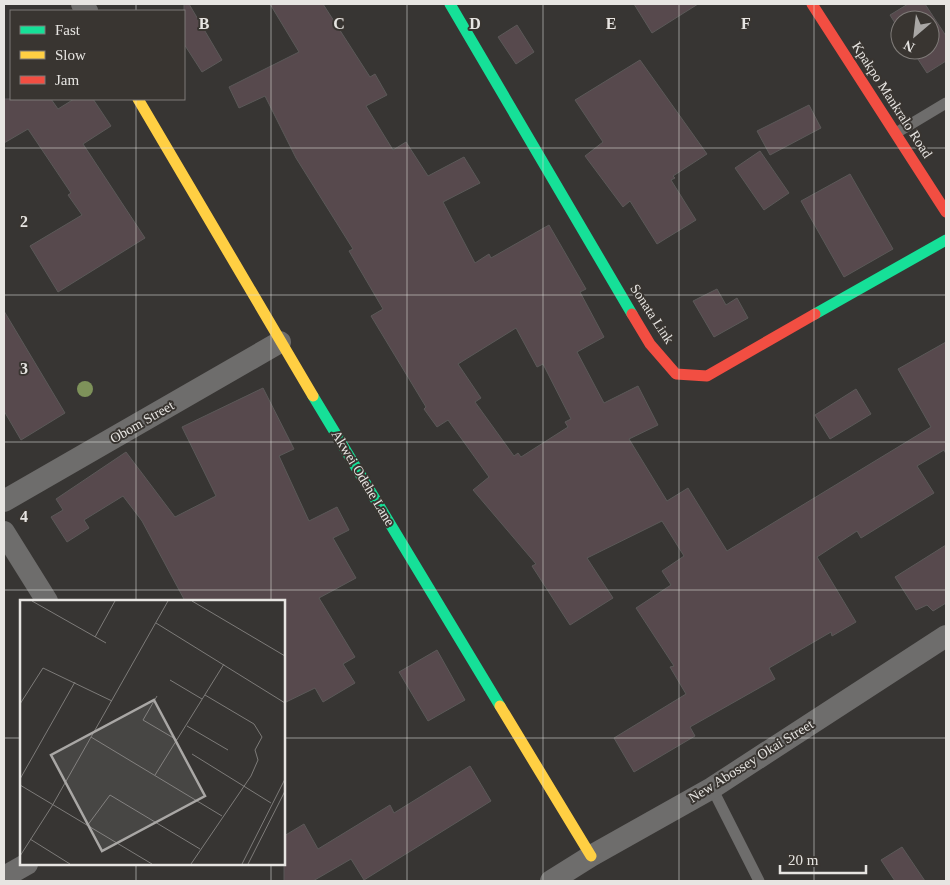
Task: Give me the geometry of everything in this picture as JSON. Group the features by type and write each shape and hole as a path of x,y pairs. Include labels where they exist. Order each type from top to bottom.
{"street":[{"name":"Sonata Link","path":"450,4 650,344 676,374 707,376 946,240"},
{"name":"Kpakpo Mankralo Road","path":"812,4 896,133 937,189 946,212"},
{"name":"Akwei Odehe Lane","path":"139,100 280,342 591,856"},
{"name":"Obom Street","path":"4,501 280,342"},
{"path":"4,532 46,600"},
{"name":"New Abossey Okai Street","path":"552,881 591,856 712,788 946,636"},
{"path":"4,877 24,865"}],"lane":[{"path":"896,133 946,103"},
{"path":"712,788 759,881"}],"building":[{"path":"184,4 189,4 222,60 202,72 185,46"},
{"path":"270,4 323,4 370,77 375,74 387,95 366,106 393,150 406,142 428,176 464,157 480,183 443,202 475,263 489,254 491,258 549,225 586,289 580,292 604,337 577,352 604,403 638,386 658,425 629,439 667,501 688,488 727,551 931,427 898,369 946,342 946,454 944,450 917,466 934,493 861,538 857,531 817,557 856,622 832,636 831,632 769,668 775,679 690,727 695,736 634,772 614,738 686,694 670,667 674,666 636,608 671,585 662,571 684,556 662,521 587,558 613,598 570,625 532,566 536,564 473,490 489,477 448,420 437,427 424,409 426,407 371,316 383,309 349,251 353,249 296,158 265,96 239,108 229,87 299,52","holes":["516,328 537,367 543,364 571,419 565,422 568,427 521,457 518,453 514,456 475,402 481,398 458,364"]},
{"path":"634,4 698,4 652,33"},
{"path":"908,4 925,4 929,10 898,10"},
{"path":"517,25 534,52 516,64 498,37"},
{"path":"940,27 946,36 946,61 927,73 919,60 940,60"},
{"path":"640,60 707,154 673,176 675,178 671,180 696,220 657,244 630,201 623,207 585,156 603,142 575,100"},
{"path":"4,99 52,100 58,109 72,100 94,100 111,126 83,144 145,238 58,292 30,246 82,215 68,195 71,193 28,129 4,143"},
{"path":"809,105 821,128 770,155 757,131"},
{"path":"760,151 789,193 764,210 735,168"},
{"path":"850,174 893,249 844,277 801,201"},
{"path":"717,289 726,305 737,298 748,318 714,337 693,301"},
{"path":"4,311 65,413 21,440 4,411"},
{"path":"263,388 294,449 279,456 309,521 337,507 349,530 333,538 356,578 319,598 355,657 343,664 355,683 323,702 315,688 285,703 285,600 184,600 142,521 123,496 84,520 89,528 67,542 51,517 63,510 56,499 126,452 175,517 216,496 182,427"},
{"path":"856,389 871,414 830,439 815,415"},
{"path":"946,545 946,603 933,611 927,605 916,610 895,577"},
{"path":"437,650 465,700 428,721 399,672"},
{"path":"470,766 491,801 364,880 351,859 313,881 284,881 285,835 304,824 318,849 390,805 394,813"},
{"path":"902,847 925,881 895,881 881,860"}],"traffic: fast":[{"path":"450,4 632,314"},
{"path":"815,314 946,240"},
{"path":"313,396 500,706"}],"traffic: slow":[{"path":"139,100 313,396"},
{"path":"500,706 591,856"}],"traffic: jam":[{"path":"812,4 946,212"},
{"path":"632,314 650,344 676,374 707,376 815,314"}]}
